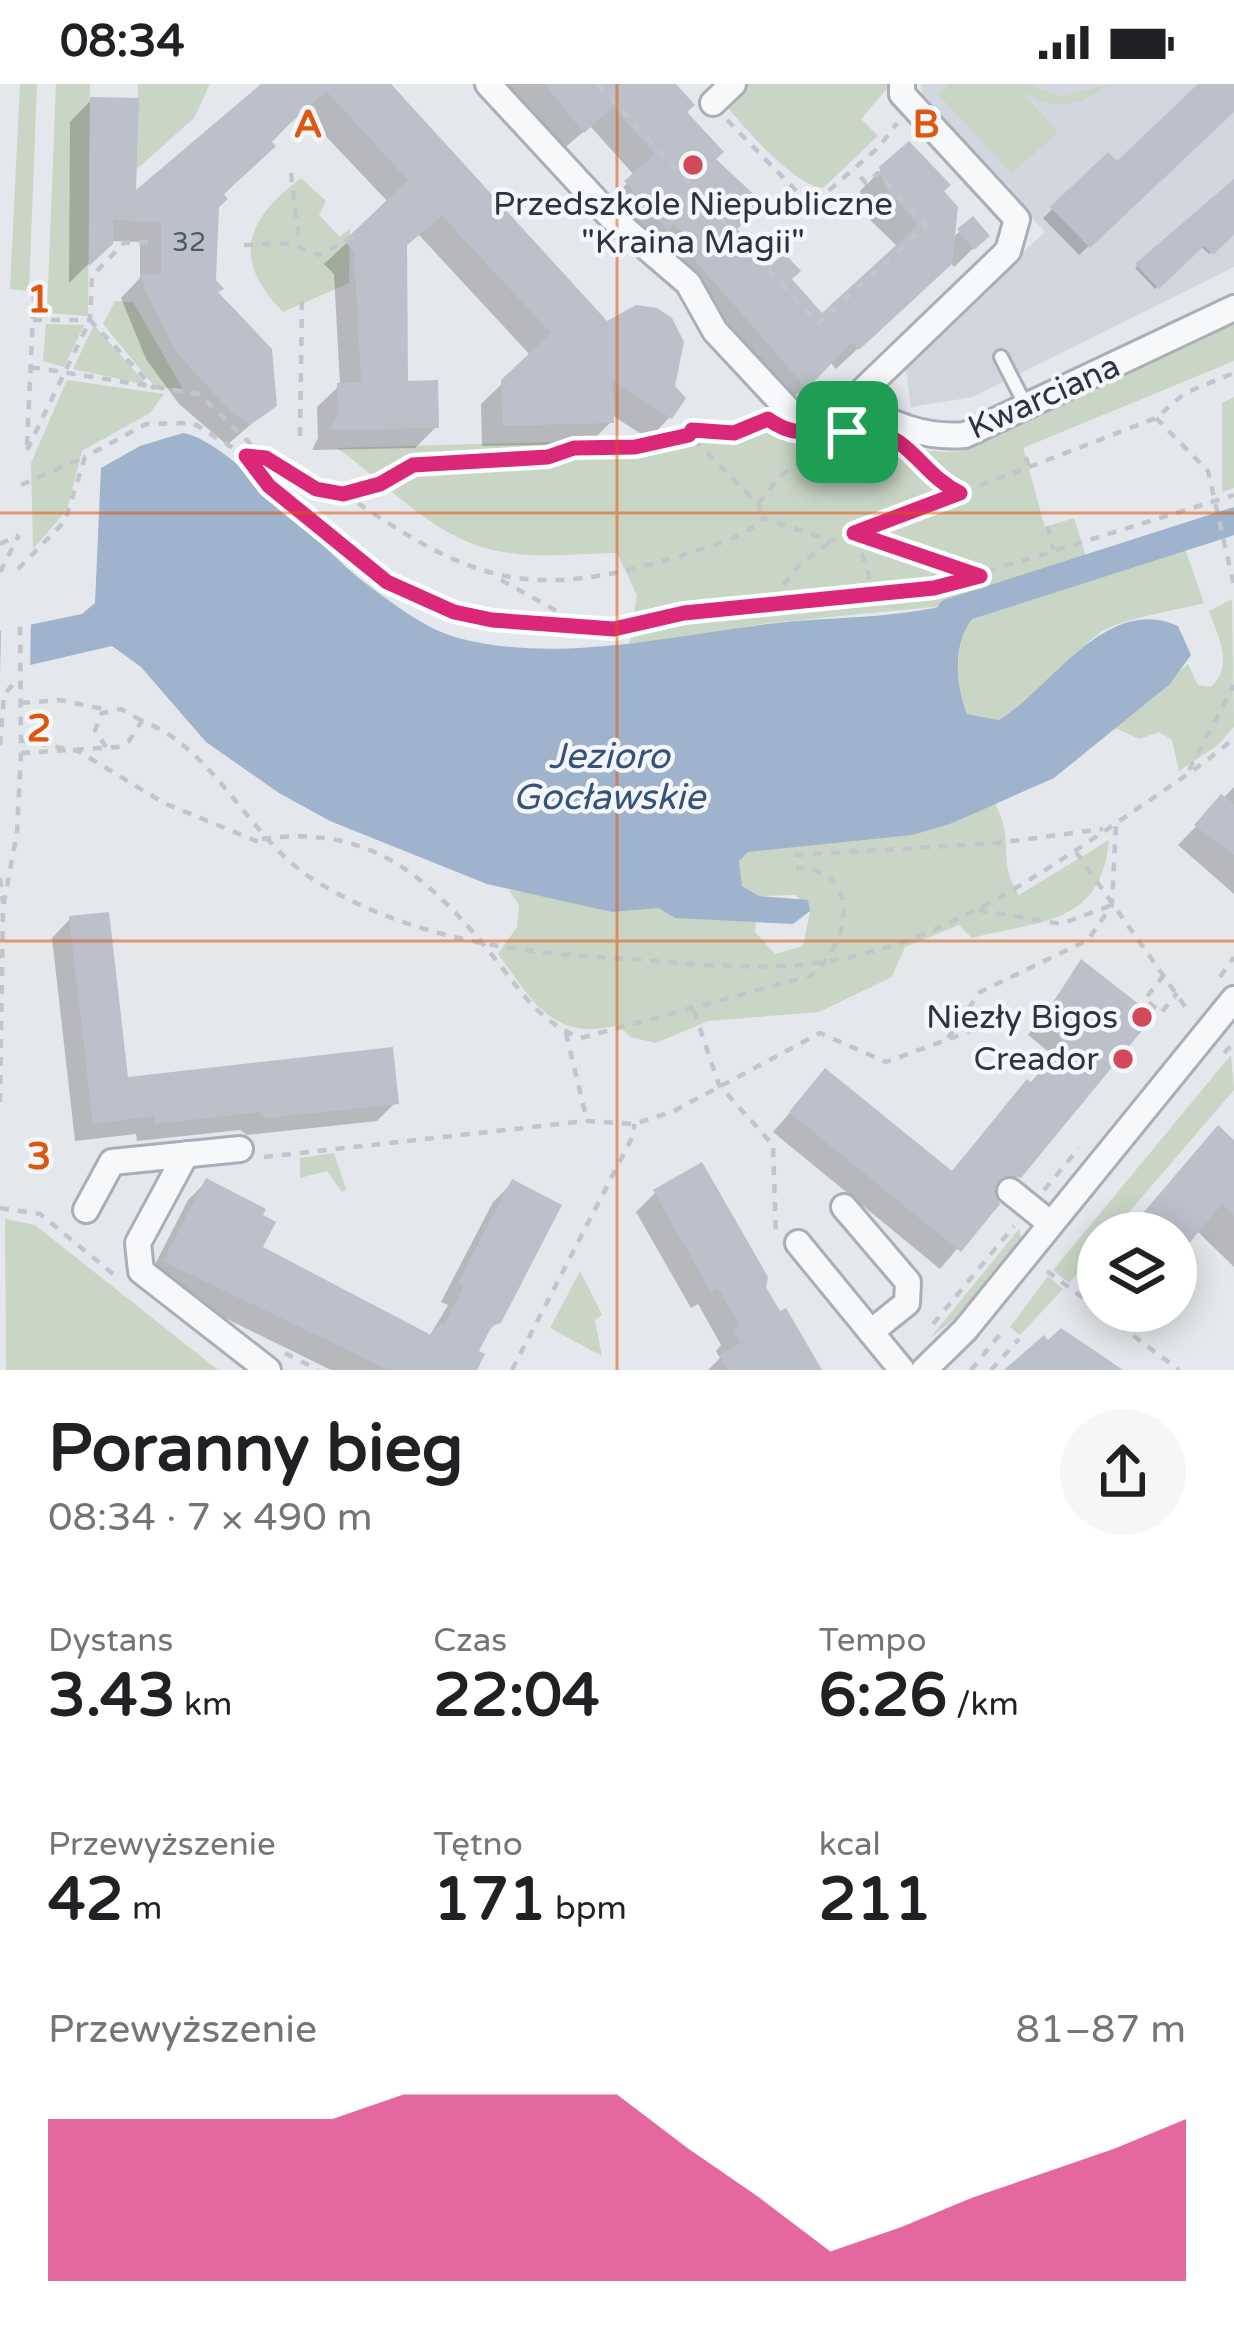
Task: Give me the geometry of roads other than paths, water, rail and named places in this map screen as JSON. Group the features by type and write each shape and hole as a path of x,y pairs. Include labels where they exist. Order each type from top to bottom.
{"street":[{"path":"488,84 611,217 688,283 716,331 787,414 806,418 859,414 1008,251 1017,219 907,94"},
{"path":"713,103 733,84"},
{"name":"Kwarciana","path":"859,414 936,438 964,435 1234,308"},
{"path":"924,1370 965,1330 1051,1224 1222,994"},
{"path":"186,1154 138,1244 141,1271 233,1333 268,1370"},
{"path":"86,1210 112,1162 246,1154"},
{"path":"1020,1199 1051,1224"},
{"path":"844,1207 908,1282 907,1303 872,1331"},
{"path":"792,1246 898,1365"}],"lane":[{"path":"1001,357 1027,408"}],"water":[{"name":"Jezioro Gocławskie","path":"183,433 203,440 249,474 375,590 421,622 458,638 534,648 612,645 767,624 905,613 983,593 987,605 962,640 959,685 967,714 999,720 1081,649 1127,623 1152,619 1178,626 1191,655 1170,684 1054,778 950,824 912,835 748,852 739,861 742,886 759,896 808,900 810,911 793,924 675,918 658,908 612,912 487,884 330,821 279,793 206,742 141,667 112,646 0,672 0,631 82,614 95,603 101,468 140,446"}],"waterway":[{"path":"950,612 1234,521"}],"place":[{"name":"Przedszkole Niepubliczne \"Kraina Magii\"","path":"693,165"},
{"name":"Niezły Bigos","path":"1142,1017"},
{"name":"Creador","path":"1123,1059"}]}
